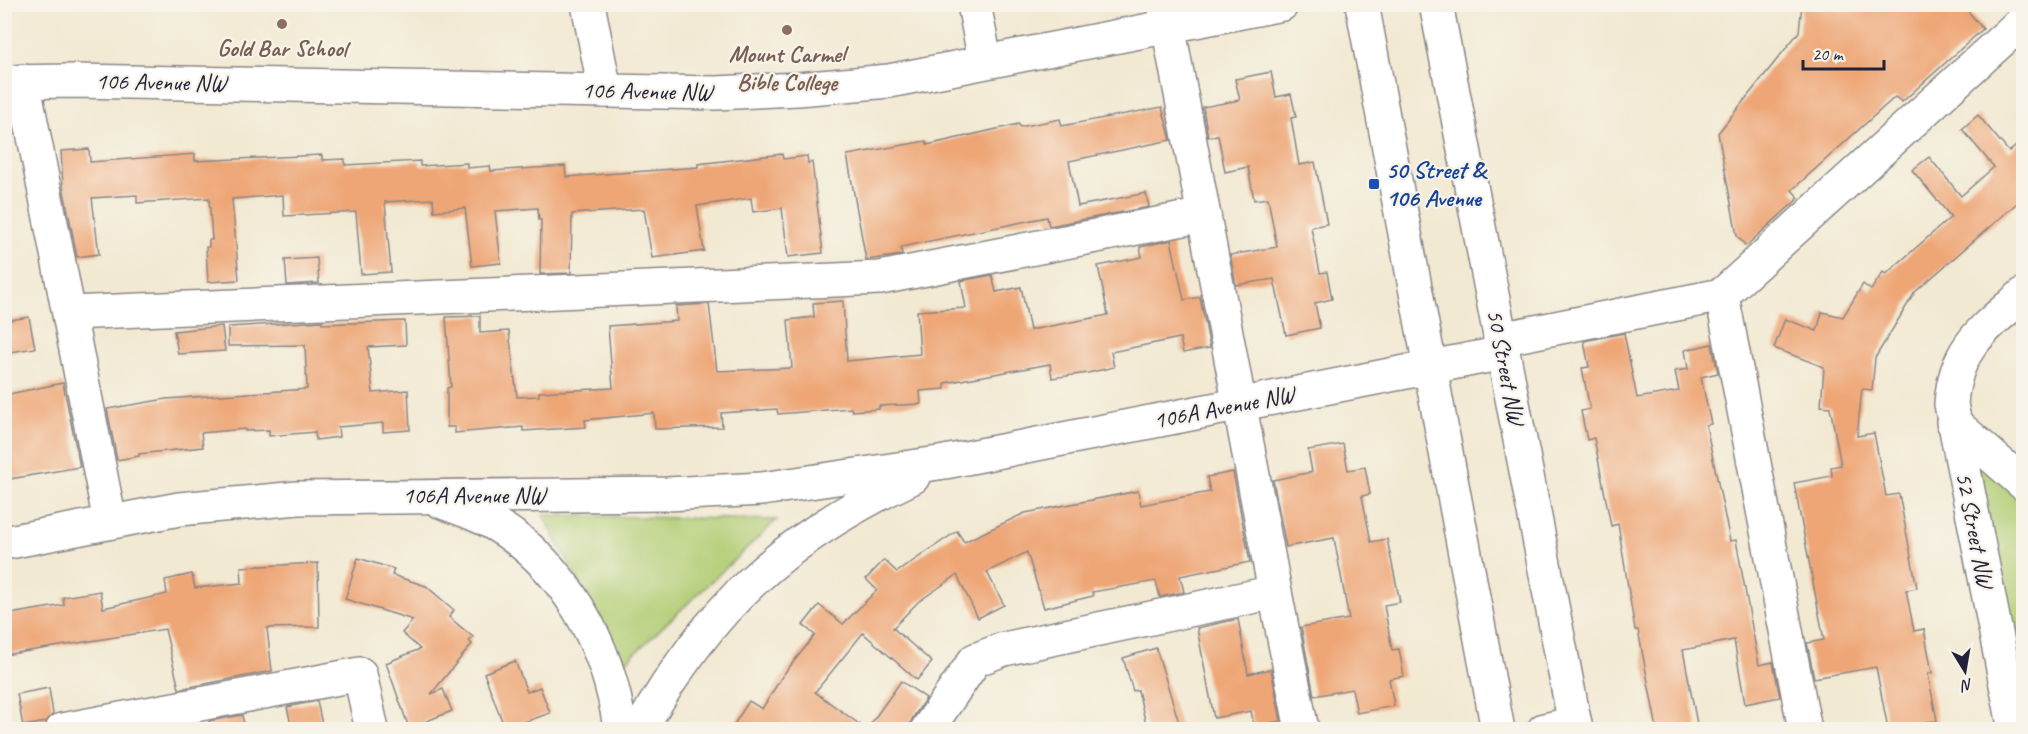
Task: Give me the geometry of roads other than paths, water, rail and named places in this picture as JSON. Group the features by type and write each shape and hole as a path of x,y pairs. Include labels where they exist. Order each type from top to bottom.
{"street":[{"path":"588,4 605,91"},
{"path":"974,4 985,61"},
{"name":"106 Avenue NW","path":"14,82 716,93 798,89 889,81 985,61 1166,15 1282,4"},
{"path":"1362,4 1428,367 1498,729"},
{"name":"50 Street NW","path":"1436,4 1502,346 1565,727"},
{"path":"1166,15 1302,729"},
{"path":"1805,729 1722,295 2024,20"},
{"path":"14,82 70,313 110,522"},
{"path":"70,313 880,278 1204,215"},
{"path":"1953,422 1952,389 1959,361 1972,340 2024,294"},
{"name":"106A Avenue NW","path":"4,543 179,509 254,501 424,495 732,492 805,484 945,462 1428,367 1502,346 1722,295"},
{"name":"52 Street NW","path":"1953,422 2024,484"},
{"name":"52 Street NW","path":"1953,422 2014,729"},
{"name":"106A Avenue NW","path":"640,729 682,658 711,623 760,573 829,521 871,497 945,462"},
{"path":"424,495 487,520 504,531 537,558 568,592 592,632 602,656 615,693 620,729"},
{"path":"927,729 975,660 1016,647 1275,592"},
{"path":"62,729 360,674 372,729"}],"place":[{"name":"Gold Bar School","path":"282,24"},
{"name":"Mount Carmel Bible College","path":"787,30"},
{"name":"50 Street & 106 Avenue","path":"1374,184"}]}
